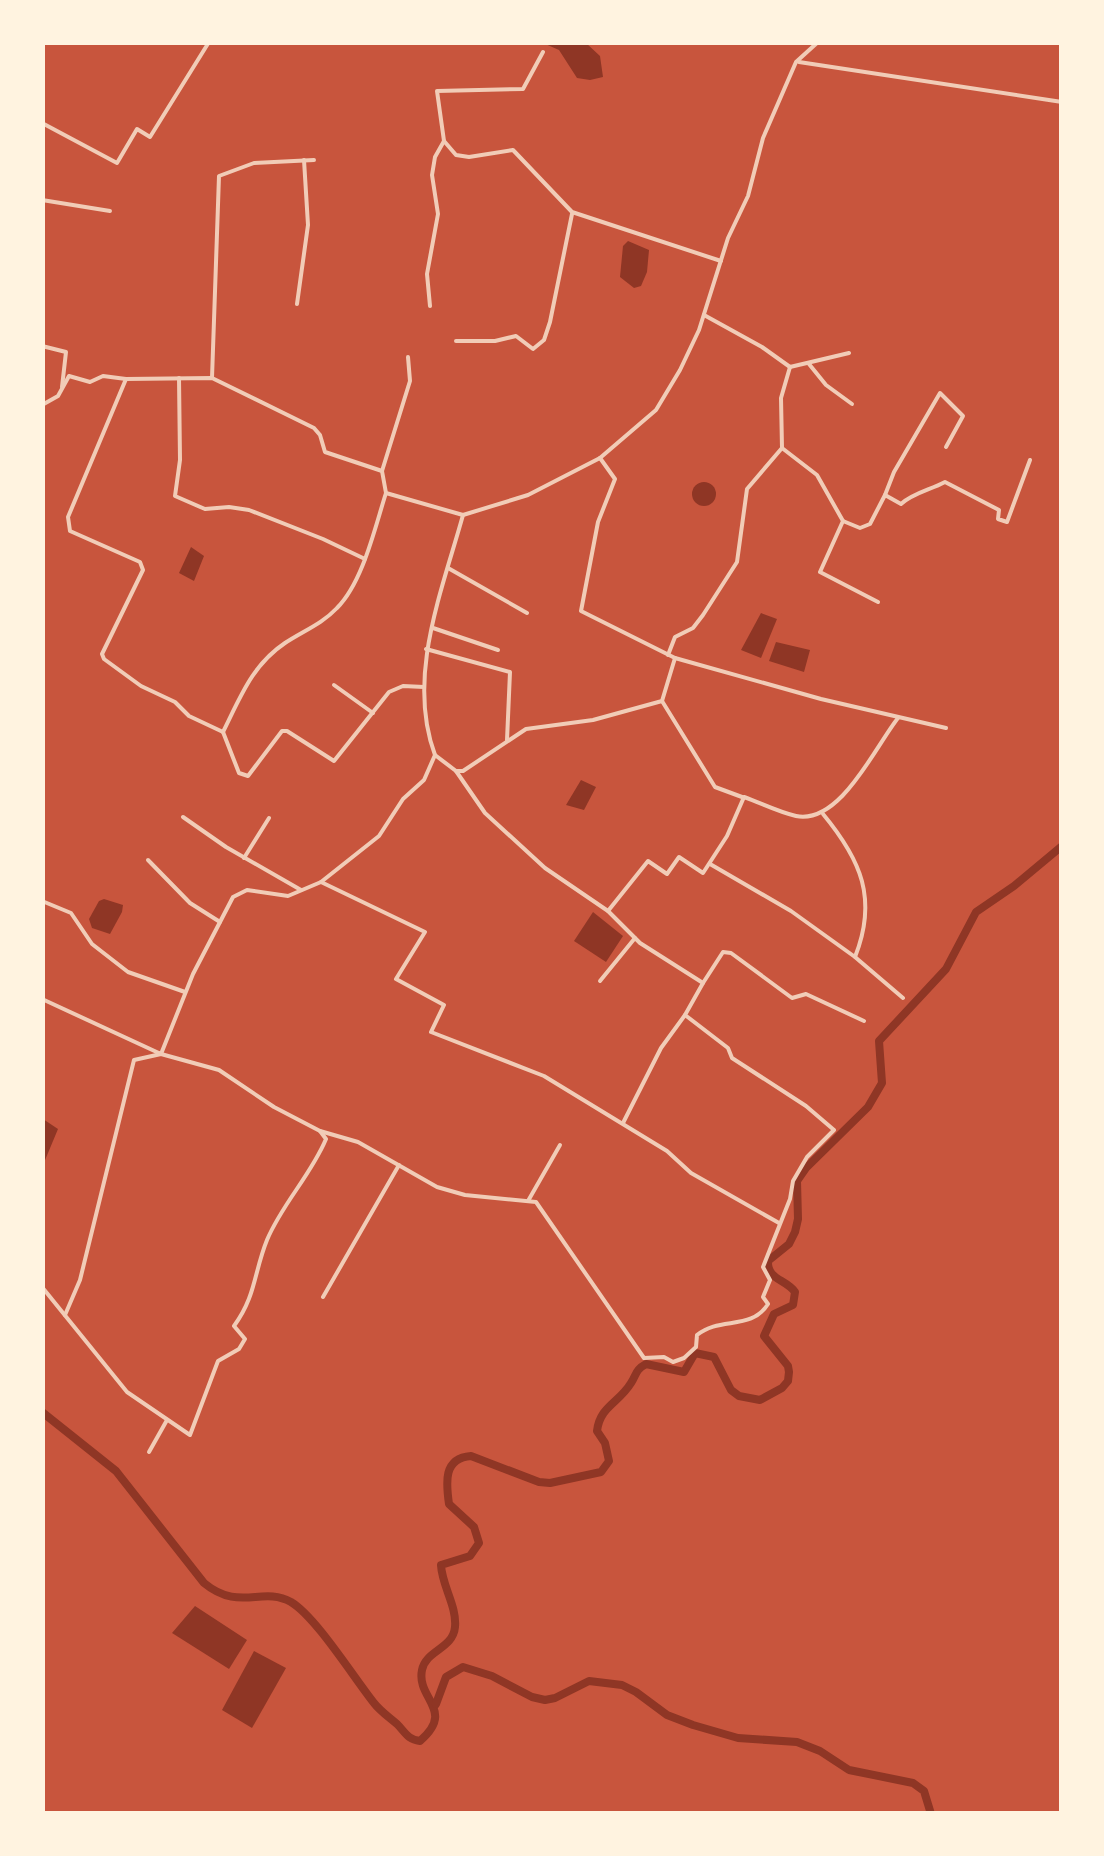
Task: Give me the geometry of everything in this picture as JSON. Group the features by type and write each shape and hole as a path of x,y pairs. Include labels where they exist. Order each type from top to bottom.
{"street":[{"path":"42,123 116,163 138,129 150,138 209,42"},
{"path":"386,493 463,515 528,495 600,458 656,410 680,370 704,315 748,196 763,138 796,62 818,42"},
{"path":"543,52 522,88 437,92 444,141 456,155 469,157 513,150 572,212 721,261"},
{"path":"796,62 1062,102"},
{"path":"430,306 427,274 438,214 432,174 444,141"},
{"path":"296,304 308,225 304,160"},
{"path":"212,378 219,176 254,162 314,160"},
{"path":"42,200 110,211"},
{"path":"456,341 495,341 516,336 533,348 544,340 572,212"},
{"path":"704,315 790,367 849,353"},
{"path":"42,346 66,352 62,388"},
{"path":"408,358 410,381 382,471 386,493 365,559 340,606 285,643 250,674 224,732 239,773 248,776 282,731 287,730 334,761 395,688 424,687"},
{"path":"808,364 852,404"},
{"path":"668,655 675,637 692,628 703,615 737,562 746,489 782,448 781,398 790,367"},
{"path":"42,405 58,396 69,376 90,382 103,376 212,378 314,428 325,452 382,471"},
{"path":"179,378 180,460 175,496 206,509 250,510 365,559"},
{"path":"126,379 68,517 70,531 140,562 143,570 102,654 141,686 224,732"},
{"path":"782,448 817,475 843,521 860,528 870,524 940,393 963,416 946,447"},
{"path":"600,458 615,479 598,522 581,610 674,658 946,728"},
{"path":"885,495 901,504 910,496 924,494 945,482 999,510 998,519 1007,522 1030,460"},
{"path":"463,515 426,649 428,736 435,755 456,770 484,814 545,868 608,911 635,938 703,983"},
{"path":"843,521 820,572 878,602"},
{"path":"448,568 528,613"},
{"path":"433,628 498,650"},
{"path":"426,649 510,672 507,742"},
{"path":"674,658 662,701 716,787 799,817 823,814 855,782 898,718"},
{"path":"334,685 373,713"},
{"path":"456,770 469,769 526,729 592,720 662,701"},
{"path":"161,1054 185,992 234,897 246,890 288,896 321,882 379,836 403,799 424,780 435,755"},
{"path":"608,911 648,861 667,874 679,857 703,873 744,798"},
{"path":"823,814 857,862 866,889 864,935 855,957"},
{"path":"183,817 301,890"},
{"path":"244,858 269,818"},
{"path":"148,860 190,903 220,922"},
{"path":"710,864 791,911 903,998"},
{"path":"321,882 426,932 396,979 444,1005 431,1032 544,1076 667,1151 691,1173 779,1223"},
{"path":"42,901 72,912 92,944 128,972 185,992"},
{"path":"600,981 635,938"},
{"path":"623,1123 661,1048 723,952 731,953 792,998 806,994 864,1022"},
{"path":"42,999 161,1054 219,1070 274,1107 320,1131 358,1142 437,1187 465,1195 536,1202 644,1358 664,1357 673,1362 696,1347 697,1335 706,1328 722,1322 741,1323 766,1310 768,1304 763,1297 770,1280 764,1267 798,1171 834,1130 806,1106 732,1058 728,1048 685,1016"},
{"path":"65,1314 80,1280 134,1060 161,1054"},
{"path":"42,1286 127,1392 190,1435 218,1361 239,1350 245,1339 234,1326 248,1307 272,1230 321,1152 326,1140 320,1131"},
{"path":"528,1201 560,1145"},
{"path":"323,1297 398,1165"},
{"path":"149,1452 167,1420"}],"shaded area":[{"path":"543,43 586,43 600,56 603,77 577,78 559,50"},
{"path":"628,241 649,250 647,272 641,286 634,288 620,277 623,246"},
{"path":"704,482 716,494 704,506 692,494"},
{"path":"191,547 204,556 194,581 179,573"},
{"path":"761,613 777,619 761,658 741,650"},
{"path":"776,642 810,650 804,672 769,661"},
{"path":"581,780 596,787 584,810 566,805"},
{"path":"104,899 123,905 110,934 92,928 89,919"},
{"path":"593,912 623,936 606,962 574,941"},
{"path":"43,1119 58,1129 43,1165"},
{"path":"195,1606 247,1640 229,1669 172,1633"},
{"path":"254,1651 286,1668 252,1728 222,1710"}],"waterway":[{"path":"42,1412 116,1471 204,1583 228,1596 270,1596 291,1602 323,1634 376,1706 409,1737 420,1741 435,1721 422,1680 424,1663 450,1640 455,1627 441,1565 470,1556 479,1543 474,1527 449,1504 447,1480 455,1461 471,1456 550,1483 601,1472 609,1461 597,1431 606,1410 646,1364 684,1372 695,1353 714,1357 731,1390 739,1396 760,1400 782,1388 788,1381 788,1366 764,1336 774,1314 793,1305 795,1292 774,1276 768,1261 789,1244 795,1232 797,1181 868,1107 882,1083 879,1041 946,969 976,912 1062,846"},
{"path":"436,1704 446,1677 463,1667 545,1700 589,1681 622,1685 667,1715 693,1725 738,1738 797,1742 849,1770 913,1783 924,1791 931,1814"}]}
